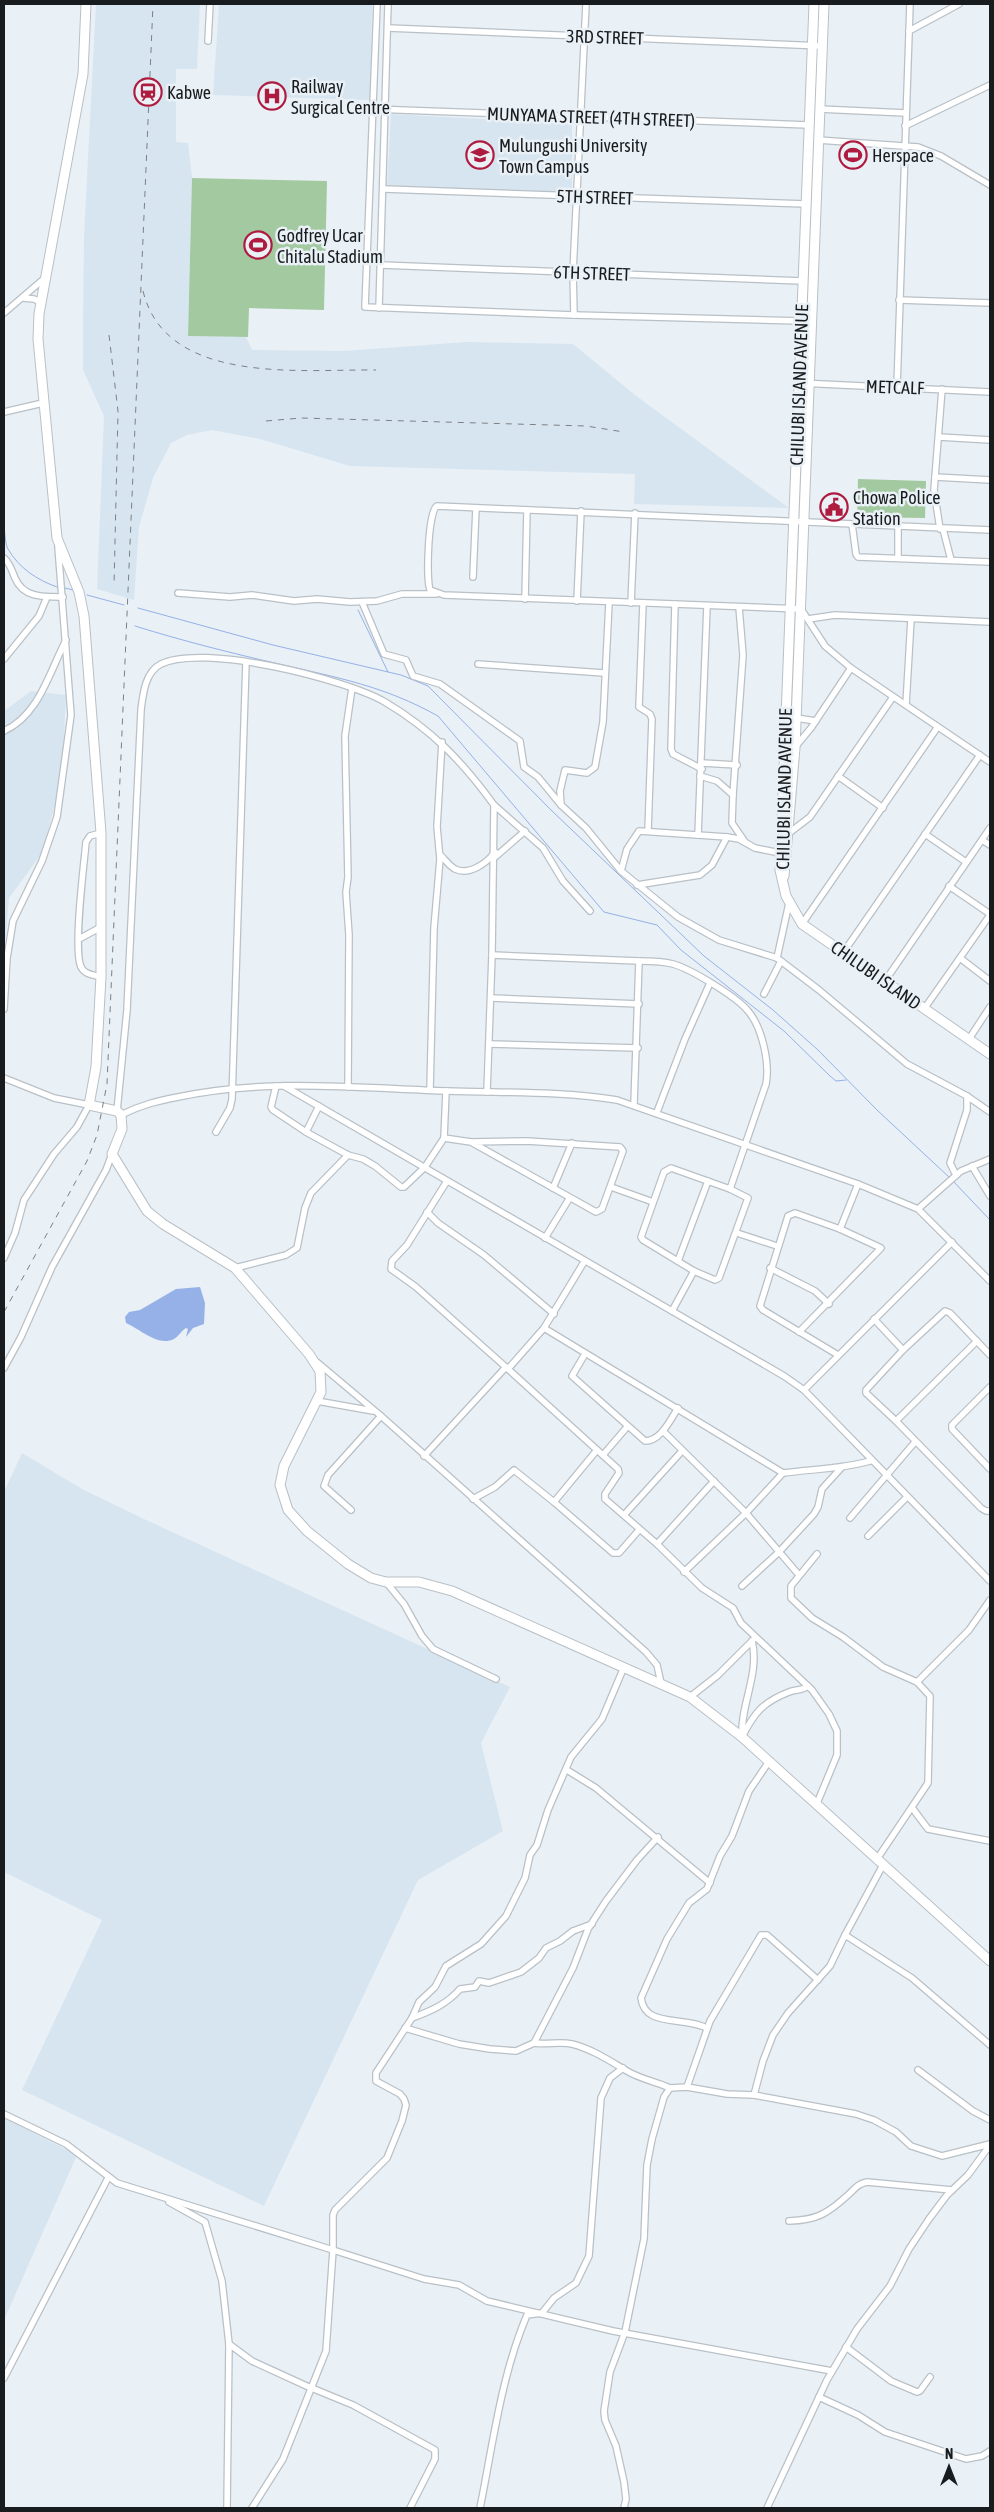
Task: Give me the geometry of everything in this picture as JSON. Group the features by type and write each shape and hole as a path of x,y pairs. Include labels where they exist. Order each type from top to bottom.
{"street":[{"path":"4,1009 5,976 13,921 42,861 57,817 71,715 63,598 38,340 42,304 83,74 86,4"},
{"path":"208,41 210,4"},
{"path":"377,4 364,306 574,315 802,321"},
{"path":"379,308 388,4"},
{"path":"574,315 573,272 586,4"},
{"name":"CHILUBI ISLAND AVENUE","path":"783,879 789,833 796,718 810,384 819,109 814,4"},
{"name":"CHILUBI ISLAND AVENUE","path":"783,879 780,853 809,125 817,46 824,4"},
{"path":"897,388 910,4"},
{"path":"909,31 959,4"},
{"name":"3RD STREET","path":"388,28 817,46"},
{"path":"906,126 990,85"},
{"name":"MUNYAMA STREET (4TH STREET)","path":"373,109 809,125"},
{"path":"819,109 906,113"},
{"path":"818,140 904,146 929,150 990,185"},
{"name":"5TH STREET","path":"384,189 806,204"},
{"name":"6TH STREET","path":"381,265 803,281"},
{"path":"4,313 24,298 48,275"},
{"path":"24,298 34,299 42,304"},
{"path":"899,300 990,303"},
{"name":"METCALF","path":"800,383 990,392"},
{"path":"942,389 934,500 951,560"},
{"path":"4,412 43,403"},
{"path":"939,438 990,440"},
{"path":"935,477 990,480"},
{"path":"436,594 430,590 428,576 433,509 442,505 990,530"},
{"path":"473,577 476,508"},
{"path":"525,599 527,510"},
{"path":"577,602 581,512"},
{"path":"631,603 635,513"},
{"path":"852,524 857,556 990,562"},
{"path":"898,526 898,558"},
{"path":"4,1258 16,1233 24,1200 54,1154 78,1127 89,1106 96,1067 100,977 102,833 84,616 79,592 57,538"},
{"path":"4,558 9,564 19,587 31,594 63,598"},
{"path":"178,593 230,597 252,595 294,601 317,599 362,602 377,601 402,594 436,594 457,597 577,602 801,609 825,646 851,668 990,762"},
{"path":"4,659 39,616 47,597"},
{"path":"362,602 384,654 406,660 413,676 440,684 520,741 524,768 538,777 561,805 586,828 622,871 637,885 694,927 719,940 779,960 819,990 907,1064 967,1096 990,1112"},
{"path":"561,805 560,791 565,770 587,773 595,768 603,722 609,603"},
{"path":"643,604 639,707 650,714 652,719 648,831"},
{"path":"674,604 671,749 673,754 702,766 737,765"},
{"path":"698,834 707,606"},
{"path":"739,607 743,655 738,696 737,765 732,823 746,843"},
{"path":"808,619 835,615 990,622"},
{"path":"906,705 911,619"},
{"path":"4,731 15,726 33,707 66,640"},
{"path":"4,1368 21,1337 52,1267 106,1170 122,1129 119,1113 127,1010 134,842 144,691 154,669 172,660 189,656 208,656 246,662 352,688 385,702 442,742 494,805 525,831 547,853 563,881 590,911"},
{"path":"216,1132 230,1108 232,1087 246,662"},
{"path":"478,664 604,673"},
{"path":"794,748 816,721 851,668"},
{"path":"348,1087 349,935 346,892 348,877 345,736 352,688"},
{"path":"789,833 810,816 894,697"},
{"path":"796,718 816,721"},
{"path":"802,924 938,728"},
{"path":"430,1090 434,928 440,855 437,827 442,742"},
{"path":"843,953 980,755"},
{"path":"700,776 718,781 733,795"},
{"path":"838,776 883,808"},
{"path":"487,1092 490,1044 494,805"},
{"path":"884,981 990,828"},
{"path":"440,855 454,868 464,870 483,865 525,831"},
{"path":"622,871 623,860 639,831 727,837 755,848 780,853"},
{"path":"100,977 85,972 81,968 79,939 86,842 90,836 102,833"},
{"path":"925,834 966,862"},
{"path":"637,885 700,875 712,865 727,837"},
{"path":"982,840 990,845"},
{"name":"CHILUBI ISLAND","path":"783,879 789,903 802,924 990,1054"},
{"path":"924,1009 990,914 949,886"},
{"path":"764,994 779,960 789,903"},
{"path":"79,939 101,927"},
{"path":"492,955 674,964 710,983 748,1011 767,1055 769,1070 766,1084 730,1189"},
{"path":"960,958 990,980"},
{"path":"634,1104 638,1048 639,961"},
{"path":"657,1112 685,1038 710,983"},
{"path":"491,998 639,1004"},
{"path":"969,1039 990,1008"},
{"path":"490,1044 638,1048"},
{"path":"4,1078 54,1098 119,1113 146,1104 232,1087 279,1086 599,1097 634,1104 858,1184 918,1209 990,1281"},
{"path":"279,1086 319,1106 584,1262 784,1376 804,1390 870,1460 990,1581"},
{"path":"279,1086 271,1107 273,1110 306,1132 348,1155 369,1162 401,1187 404,1187 425,1167 444,1138 446,1091"},
{"path":"955,1176 950,1163 967,1110 967,1096"},
{"path":"306,1132 319,1106"},
{"path":"444,1138 471,1142 572,1143 622,1149 612,1187 599,1212 569,1199 471,1142"},
{"path":"553,1188 572,1143"},
{"path":"112,1154 147,1211 163,1224 235,1268 316,1362 381,1416 646,1652 657,1665 660,1683"},
{"path":"235,1268 286,1255 297,1248 305,1208 312,1190 348,1155"},
{"path":"918,1209 955,1176 972,1166 990,1159"},
{"path":"972,1166 990,1196"},
{"path":"671,1168 730,1189 748,1198 737,1233 719,1278 711,1280 643,1240 641,1237 667,1169 671,1168"},
{"path":"447,1181 407,1245 392,1261 391,1269 416,1287 603,1455 619,1473 604,1497 657,1544 702,1588 728,1604 754,1639 808,1686 829,1714 837,1731 838,1739 836,1755 818,1801 815,1804"},
{"path":"678,1261 708,1181"},
{"path":"840,1229 858,1184"},
{"path":"612,1187 653,1202"},
{"path":"545,1238 569,1199"},
{"path":"427,1212 438,1223 484,1255 554,1314"},
{"path":"799,1332 881,1251 880,1246 795,1212 791,1213 777,1246 760,1306 763,1310 799,1332 838,1354"},
{"path":"737,1233 777,1246"},
{"path":"804,1390 952,1242"},
{"path":"424,1456 544,1328 584,1262"},
{"path":"770,1268 815,1291 829,1304"},
{"path":"672,1311 694,1271"},
{"path":"990,1355 950,1313 945,1311 903,1350 866,1390 866,1393 981,1508 986,1512 990,1511"},
{"path":"874,1319 903,1350"},
{"path":"544,1328 783,1473"},
{"path":"896,1421 977,1342"},
{"path":"585,1354 572,1376 627,1427 645,1441 651,1441 663,1431 678,1408"},
{"path":"316,1362 320,1370 321,1385 317,1401 284,1466 280,1485 288,1510 298,1523 348,1564 371,1578 386,1582 419,1582 452,1591 690,1697 742,1737 768,1763 990,1961"},
{"path":"990,1387 952,1425 952,1429 990,1469"},
{"path":"317,1401 375,1412"},
{"path":"351,1510 324,1486 325,1481 328,1475 381,1416"},
{"path":"603,1455 627,1427"},
{"path":"663,1431 746,1513 799,1575"},
{"path":"850,1518 915,1442"},
{"path":"554,1502 597,1450"},
{"path":"624,1515 682,1451"},
{"path":"684,1572 746,1513 783,1473 816,1467 842,1467 870,1460"},
{"path":"742,1586 779,1552 814,1514 818,1507 822,1489 842,1467"},
{"path":"473,1499 495,1487 514,1470 612,1553 619,1553 640,1530"},
{"path":"657,1544 714,1481"},
{"path":"868,1536 907,1497"},
{"path":"754,2095 763,2061 773,2035 788,2013 830,1966 880,1862 928,1783 929,1775 930,1696 917,1682 883,1667 843,1637 812,1618 795,1602 790,1593 791,1586 817,1554"},
{"path":"386,1582 404,1604 422,1636 433,1649 496,1679"},
{"path":"917,1682 969,1630 990,1600"},
{"path":"690,1697 718,1675 754,1639"},
{"path":"742,1737 741,1722 756,1655 754,1639"},
{"path":"252,2508 283,2459 312,2387 328,2340 333,2215 335,2210 387,2158 402,2120 406,2105 404,2099 400,2094 383,2085 375,2078 376,2073 412,2018 420,2002 435,1987 446,1966 481,1944 506,1916 525,1878 528,1860 537,1845 548,1810 576,1749 602,1719 624,1667"},
{"path":"742,1737 754,1714 761,1708 791,1691 803,1690 808,1686"},
{"path":"708,2028 686,2022 667,2021 652,2016 645,2010 642,1998 667,1939 689,1903 703,1894 710,1883 720,1856 732,1836 749,1791 768,1763"},
{"path":"567,1770 596,1788 633,1820 658,1837 710,1883"},
{"path":"913,1809 928,1829 990,1841"},
{"path":"534,2043 573,1968 592,1924 606,1901 637,1860 658,1837"},
{"path":"412,2018 451,1999 460,1989 475,1987 479,1981 489,1983 521,1972 539,1958 546,1948 560,1941 573,1931 592,1924"},
{"path":"687,2087 708,2028 761,1935 767,1935 818,1980"},
{"path":"845,1935 912,1978 990,2045"},
{"path":"405,2028 459,2044 490,2049 516,2051 534,2043 571,2044 670,2088 687,2087 719,2093 754,2095 856,2114 885,2126 910,2146 942,2156 990,2144"},
{"path":"480,2508 504,2388 518,2336 527,2315 542,2313 554,2298 576,2283 589,2256 601,2098 610,2078 623,2068"},
{"path":"918,2070 966,2107 990,2120"},
{"path":"624,2508 626,2499 624,2482 616,2446 607,2428 604,2411 610,2372 625,2332 644,2239 649,2157 664,2096 670,2088"},
{"path":"4,2114 66,2144 108,2178 123,2186 424,2279 459,2285 487,2301 625,2332 832,2371"},
{"path":"766,2508 832,2371 857,2328 890,2286 909,2249 929,2219 952,2190 968,2175 990,2144"},
{"path":"4,2378 108,2178"},
{"path":"789,2220 804,2220 824,2215 856,2186 867,2182 952,2190"},
{"path":"165,2199 202,2220 208,2228 222,2281 229,2344 227,2508"},
{"path":"229,2344 252,2361 312,2387 314,2390 353,2405 435,2450 435,2459 410,2508"},
{"path":"846,2347 891,2381 917,2392 920,2391 930,2377"},
{"path":"820,2397 858,2415 885,2432 960,2456 971,2459 990,2451"}],"shaded area":[{"path":"96,4 200,4 197,69 176,69 176,142 188,143 192,177 188,336 246,337 252,350 344,351 466,342 573,344 635,395 789,508 634,504 635,474 350,466 260,439 212,430 187,435 171,443 153,478 139,527 134,600 97,589 104,416 83,370 84,235"},
{"path":"219,4 372,4 370,100 213,95"},
{"name":"Mulungushi University Town Campus","path":"391,114 572,124 572,192 387,186"},
{"path":"31,691 66,695 62,777 42,853 9,898 4,954 4,711"},
{"path":"22,1453 82,1489 144,1519 510,1687 481,1743 503,1831 418,1880 264,2206 22,2090 102,1920 4,1872 4,1492"},
{"path":"4,2118 77,2155 4,2320"}],"green space":[{"name":"Godfrey Ucar Chitalu Stadium","path":"192,178 327,181 324,310 249,308 248,337 188,336"},
{"path":"858,479 926,481 925,518 857,517"}],"water":[{"path":"200,1287 205,1303 204,1324 193,1328 186,1337 188,1329 186,1328 174,1339 162,1341 126,1323 125,1317 129,1312 140,1310 176,1289"}],"waterway":[{"path":"4,526 7,547 17,562 42,581 57,587"},
{"path":"65,588 73,590"},
{"path":"87,595 124,605"},
{"path":"138,608 273,645 401,675 428,686 551,810 704,956 773,1010 818,1050 877,1110 950,1178"},
{"path":"358,610 388,672"},
{"path":"135,626 171,637 361,684 399,697 438,716 604,912 657,925 681,950 784,1031 836,1081 846,1080"},
{"path":"953,1181 990,1220"}],"railway":[{"path":"4,1312 87,1161 97,1135 107,1084 153,4"},
{"path":"143,291 157,322 179,343 207,357 240,366 276,370 376,370"},
{"path":"109,335 118,411 114,586"},
{"path":"266,421 301,418 586,426 624,432"}],"place":[{"name":"Kabwe","path":"148,92"},
{"name":"Railway Surgical Centre","path":"272,96"},
{"name":"Mulungushi University Town Campus","path":"480,155"},
{"name":"Herspace","path":"853,155"},
{"name":"Godfrey Ucar Chitalu Stadium","path":"258,245"},
{"name":"Chowa Police Station","path":"834,507"}]}
